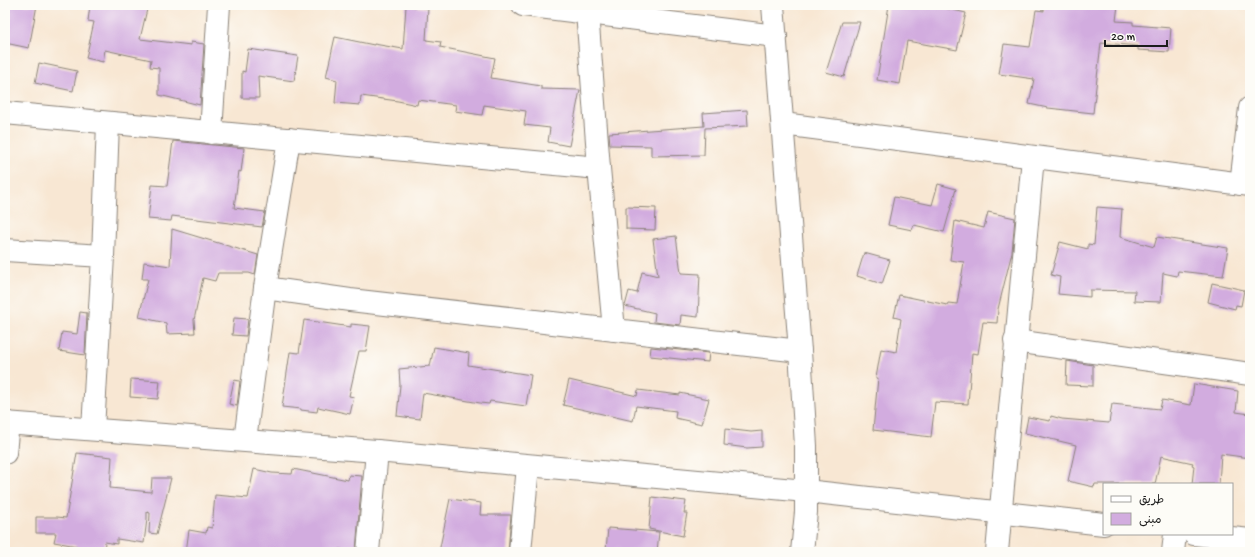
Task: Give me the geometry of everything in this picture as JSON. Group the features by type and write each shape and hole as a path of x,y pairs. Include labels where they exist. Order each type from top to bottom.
{"street":[{"path":"211,133 219,5"},
{"path":"523,5 776,36"},
{"path":"773,5 806,446 806,512 802,552"},
{"path":"587,12 599,168 614,330"},
{"path":"783,124 1245,185 1250,108"},
{"path":"5,113 599,168"},
{"path":"93,429 103,256 108,123"},
{"path":"245,440 265,288 289,139"},
{"path":"997,552 1033,157"},
{"path":"5,250 103,256"},
{"path":"265,288 350,300 800,351"},
{"path":"1016,341 1250,374"},
{"path":"5,453 6,423 377,451 806,491 1103,524"},
{"path":"368,552 377,451"},
{"path":"520,552 528,466"},
{"path":"1173,552 1175,535"},
{"path":"1203,535 1250,540"}],"building":[{"path":"5,5 37,5 29,48 5,43"},
{"path":"90,5 148,5 140,39 191,45 191,42 204,44 200,105 159,95 159,68 150,67 151,60 105,50 103,62 86,58 94,22 88,21"},
{"path":"889,5 940,5 940,7 966,13 957,50 907,41 900,84 877,80"},
{"path":"1044,5 1118,5 1116,21 1133,22 1133,25 1171,28 1169,52 1138,50 1138,46 1101,43 1093,113 1048,108 1029,104 1034,79 999,74 1004,44 1030,47 1036,10 1044,11"},
{"path":"406,6 428,8 426,40 441,42 440,47 495,58 491,78 541,86 541,89 580,90 569,146 548,142 550,128 524,125 526,111 484,105 482,115 455,111 456,105 418,100 417,105 361,96 360,105 335,103 337,80 326,77 335,37 403,49"},
{"path":"842,22 860,22 844,77 826,72"},
{"path":"248,49 298,56 294,81 258,76 259,98 242,98 242,71 245,72"},
{"path":"39,63 77,71 73,91 35,83"},
{"path":"747,110 748,126 705,128 704,155 651,156 651,146 610,145 609,133 704,126 703,113"},
{"path":"173,141 244,148 234,208 265,212 262,227 172,216 171,221 148,219 152,185 167,186"},
{"path":"938,184 956,189 944,232 914,225 912,230 888,225 894,197 932,205"},
{"path":"626,207 656,208 655,230 626,229"},
{"path":"1097,207 1122,209 1120,237 1154,247 1157,237 1228,248 1223,276 1178,271 1177,276 1163,273 1161,302 1134,301 1135,291 1090,290 1090,297 1058,294 1060,277 1051,275 1060,242 1088,249 1088,244 1094,245"},
{"path":"988,212 1015,218 1012,252 998,309 997,323 983,322 978,354 972,353 968,404 935,402 931,437 873,430 878,378 876,378 881,349 896,352 901,319 894,317 899,295 947,305 948,303 957,304 964,262 950,260 955,221 984,228"},
{"path":"172,229 258,255 255,275 249,273 218,273 215,281 203,278 194,320 195,333 167,334 166,323 139,317 148,279 142,279 144,262 170,266"},
{"path":"676,236 681,273 700,274 698,317 681,315 680,325 654,322 655,313 625,306 629,291 637,293 642,272 658,276 653,239"},
{"path":"864,253 890,260 882,284 857,276"},
{"path":"1212,283 1244,290 1241,306 1236,305 1235,309 1208,302"},
{"path":"80,312 87,313 85,355 59,351 62,332 77,334"},
{"path":"234,318 248,319 246,336 232,335"},
{"path":"304,320 351,327 351,324 370,326 366,351 359,351 349,396 354,397 350,414 318,407 317,412 282,407 290,352 299,353"},
{"path":"434,347 469,353 468,365 531,375 526,406 490,401 489,404 480,403 423,393 420,419 397,416 400,385 399,369 430,366"},
{"path":"651,347 709,353 708,362 650,356"},
{"path":"1067,361 1093,365 1093,386 1066,385"},
{"path":"131,379 160,381 158,399 130,397"},
{"path":"234,380 240,381 237,406 229,404"},
{"path":"569,380 637,396 638,390 680,395 680,393 709,399 702,424 675,418 676,411 636,406 633,421 563,405"},
{"path":"1194,384 1238,391 1236,412 1250,414 1250,458 1221,454 1219,483 1192,483 1193,463 1161,456 1155,483 1103,483 1095,484 1094,487 1068,481 1076,445 1025,433 1028,417 1050,421 1051,416 1062,419 1109,423 1112,404 1160,409 1162,400 1191,405"},
{"path":"725,429 751,432 762,431 762,447 747,448 724,445"},
{"path":"77,453 112,457 110,488 151,492 152,478 171,478 157,534 149,533 150,513 147,512 144,543 117,539 117,544 105,542 104,552 77,552 77,546 54,542 56,533 36,533 36,517 66,518"},
{"path":"254,469 272,473 292,474 293,469 348,480 349,475 362,476 356,551 339,549 338,552 186,552 189,530 206,533 207,527 212,528 215,495 248,498"},
{"path":"652,497 686,501 684,513 687,513 683,536 649,529"},
{"path":"450,499 481,503 480,515 511,515 508,552 439,552"},
{"path":"608,528 659,532 657,552 606,550"}]}
